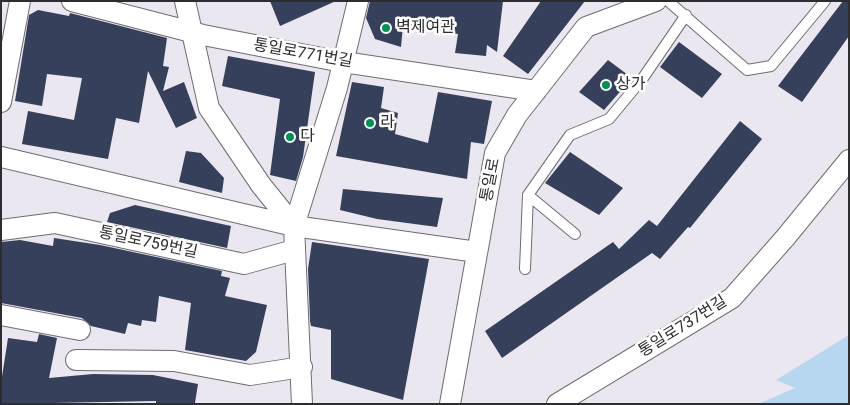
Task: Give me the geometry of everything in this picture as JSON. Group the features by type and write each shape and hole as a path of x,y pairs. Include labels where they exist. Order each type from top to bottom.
{"street":[{"path":"1,102 20,1"},
{"name":"통일로771번길","path":"72,1 192,32 344,62 536,91"},
{"path":"185,1 209,108 261,185 294,226"},
{"path":"302,404 302,367 294,226 344,62 358,1"},
{"name":"통일로","path":"450,404 495,153 517,115 586,27 656,1"},
{"path":"1,158 294,226 477,252"},
{"name":"통일로737번길","path":"557,404 732,298 785,238 849,160"},
{"name":"통일로759번길","path":"1,230 54,223 244,264 294,250"},
{"path":"1,314 80,330"},
{"path":"76,360 174,361 250,375 302,367"}],"lane":[{"path":"668,1 747,70 771,66 825,1"},
{"path":"525,269 528,194 570,134 609,119 644,78 686,15"},
{"path":"528,194 576,234"}],"water":[{"path":"849,335 849,404 758,404 795,388 776,380"}],"building":[{"path":"270,1 336,1 280,26"},
{"path":"370,1 503,1 497,52 487,45 486,56 455,53 458,34 403,25 401,47 375,39 366,18"},
{"path":"541,1 585,1 528,74 503,56"},
{"path":"843,1 849,1 849,36 802,102 778,86"},
{"path":"38,10 69,16 70,13 167,38 163,66 169,67 163,91 184,82 197,118 176,128 148,71 139,123 116,118 108,159 22,144 28,111 74,120 82,78 47,74 42,106 15,101 29,15"},
{"path":"679,42 722,74 702,98 660,67"},
{"name":"다","path":"228,56 315,72 303,157 296,181 270,175 280,99 222,86"},
{"name":"상가","path":"608,60 632,78 604,110 579,92"},
{"path":"352,82 384,87 381,108 398,113 395,134 428,143 438,92 492,101 484,144 471,142 467,179 336,156"},
{"path":"740,121 762,139 690,228 688,227 660,259 652,253 502,358 485,331 613,242 619,249 649,220 657,226"},
{"path":"186,151 201,153 224,178 222,193 179,182"},
{"path":"570,152 623,188 599,215 545,183"},
{"path":"343,189 443,198 437,227 377,219 340,210"},
{"path":"135,205 231,226 227,248 107,222 110,213"},
{"path":"54,238 100,245 222,271 221,276 230,278 225,296 267,305 256,352 246,361 185,350 191,303 159,296 156,322 142,320 141,326 128,323 125,334 91,326 82,318 1,303 1,242 20,240 53,246"},
{"path":"312,242 429,259 403,400 331,379 331,330 311,326 310,321 308,269"},
{"path":"39,334 57,338 49,378 93,374 153,375 198,384 195,403 156,403 156,401 1,404 1,383 8,338 37,342"}],"place":[{"name":"벽제여관","path":"386,28"},
{"name":"상가","path":"606,85"},
{"name":"라","path":"370,123"},
{"name":"다","path":"290,137"}]}
